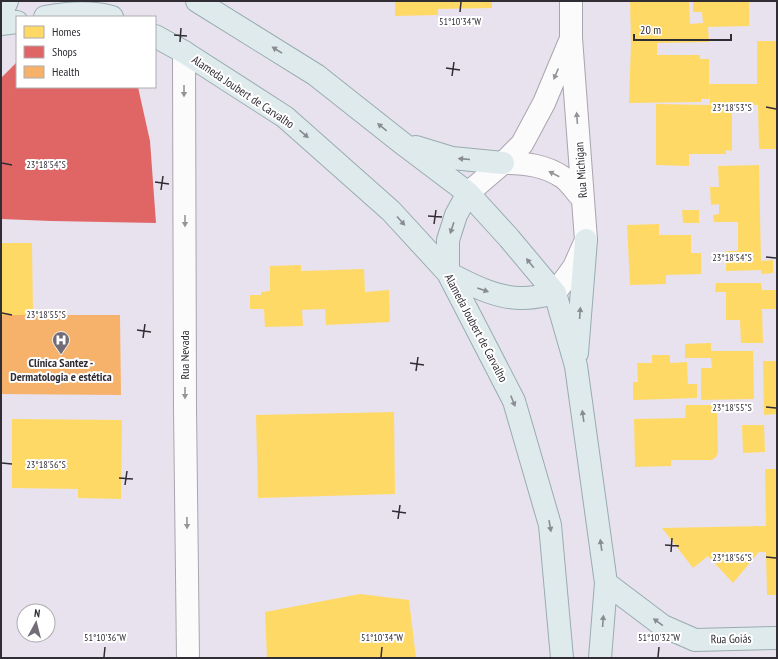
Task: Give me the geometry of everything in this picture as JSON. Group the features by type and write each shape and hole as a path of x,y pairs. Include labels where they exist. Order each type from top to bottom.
{"main road":[{"path":"1,15 7,1"},
{"path":"198,1 316,75 468,193 509,238 555,293 576,366 606,584 600,658"},
{"path":"52,16 65,14 101,14 108,16"},
{"path":"1,24 16,22"},
{"name":"Alameda Joubert de Carvalho","path":"156,37 184,52 285,117 392,211 448,273 514,401 550,525 562,658"},
{"path":"402,143 452,158 503,163"},
{"path":"468,193 456,215 448,240 448,273 474,287 503,297 524,298 555,293"},
{"path":"576,366 586,240"},
{"name":"Rua Goiás","path":"606,584 663,626 695,640 777,638"}],"street":[{"name":"Rua Michigan","path":"555,293 574,267 586,240 571,38 571,1"},
{"name":"Rua Michigan","path":"468,193 503,163 522,144 544,103 571,38"},
{"name":"Rua Nevada","path":"184,52 185,400 188,658"},
{"path":"503,163 522,163 541,167 564,178 583,199"}],"building: Homes":[{"path":"395,1 492,1 492,8 438,9 438,15 395,16"},
{"path":"630,1 689,1 690,24 703,23 702,12 693,12 693,1 749,1 749,26 708,27 709,42 657,43 657,55 700,55 700,59 709,59 709,84 757,84 757,41 777,41 777,149 759,149 758,105 732,105 732,151 726,150 726,154 689,154 689,166 656,165 656,104 710,105 709,90 709,99 701,99 701,102 629,103 631,43"},
{"path":"759,165 761,261 773,260 773,273 761,274 761,270 726,271 726,251 738,251 738,222 714,222 713,215 719,214 719,204 711,205 710,187 719,187 718,166"},
{"path":"682,210 699,210 699,223 683,223"},
{"path":"659,224 659,235 691,235 691,253 701,253 701,274 666,275 666,284 630,285 627,225"},
{"path":"1,243 32,243 33,315 1,315"},
{"path":"301,265 301,271 364,269 365,292 389,290 390,322 326,325 325,309 302,310 303,326 265,327 264,309 250,309 250,295 261,295 261,292 270,291 270,266"},
{"path":"716,283 761,283 762,290 777,290 777,309 762,309 763,343 741,343 740,320 726,320 726,292 715,292"},
{"path":"711,343 711,351 753,351 754,399 701,400 701,368 712,368 711,358 685,358 685,344"},
{"path":"652,355 670,355 670,363 687,362 688,384 697,384 697,398 633,400 633,382 638,382 637,363 652,363"},
{"path":"763,361 777,361 777,414 764,415"},
{"path":"686,405 717,405 718,452 716,457 712,460 671,460 671,466 635,467 634,419 685,418"},
{"path":"394,412 395,494 258,498 256,415"},
{"path":"12,419 122,420 121,499 78,498 78,489 12,488"},
{"path":"742,425 764,425 765,452 743,453"},
{"path":"765,469 777,469 777,595 767,595 766,552 759,552 733,583 708,556 693,568 662,528 766,526"},
{"path":"360,594 409,600 416,658 267,658 265,612"}],"building: Shops":[{"path":"16,63 16,88 138,88 150,141 156,223 1,219 1,78"}],"building: Health":[{"name":"Clínica Santez - Dermatologia e estética","path":"1,315 120,315 121,395 1,394"}],"place":[{"name":"Clínica Santez - Dermatologia e estética","path":"61,355"}]}
